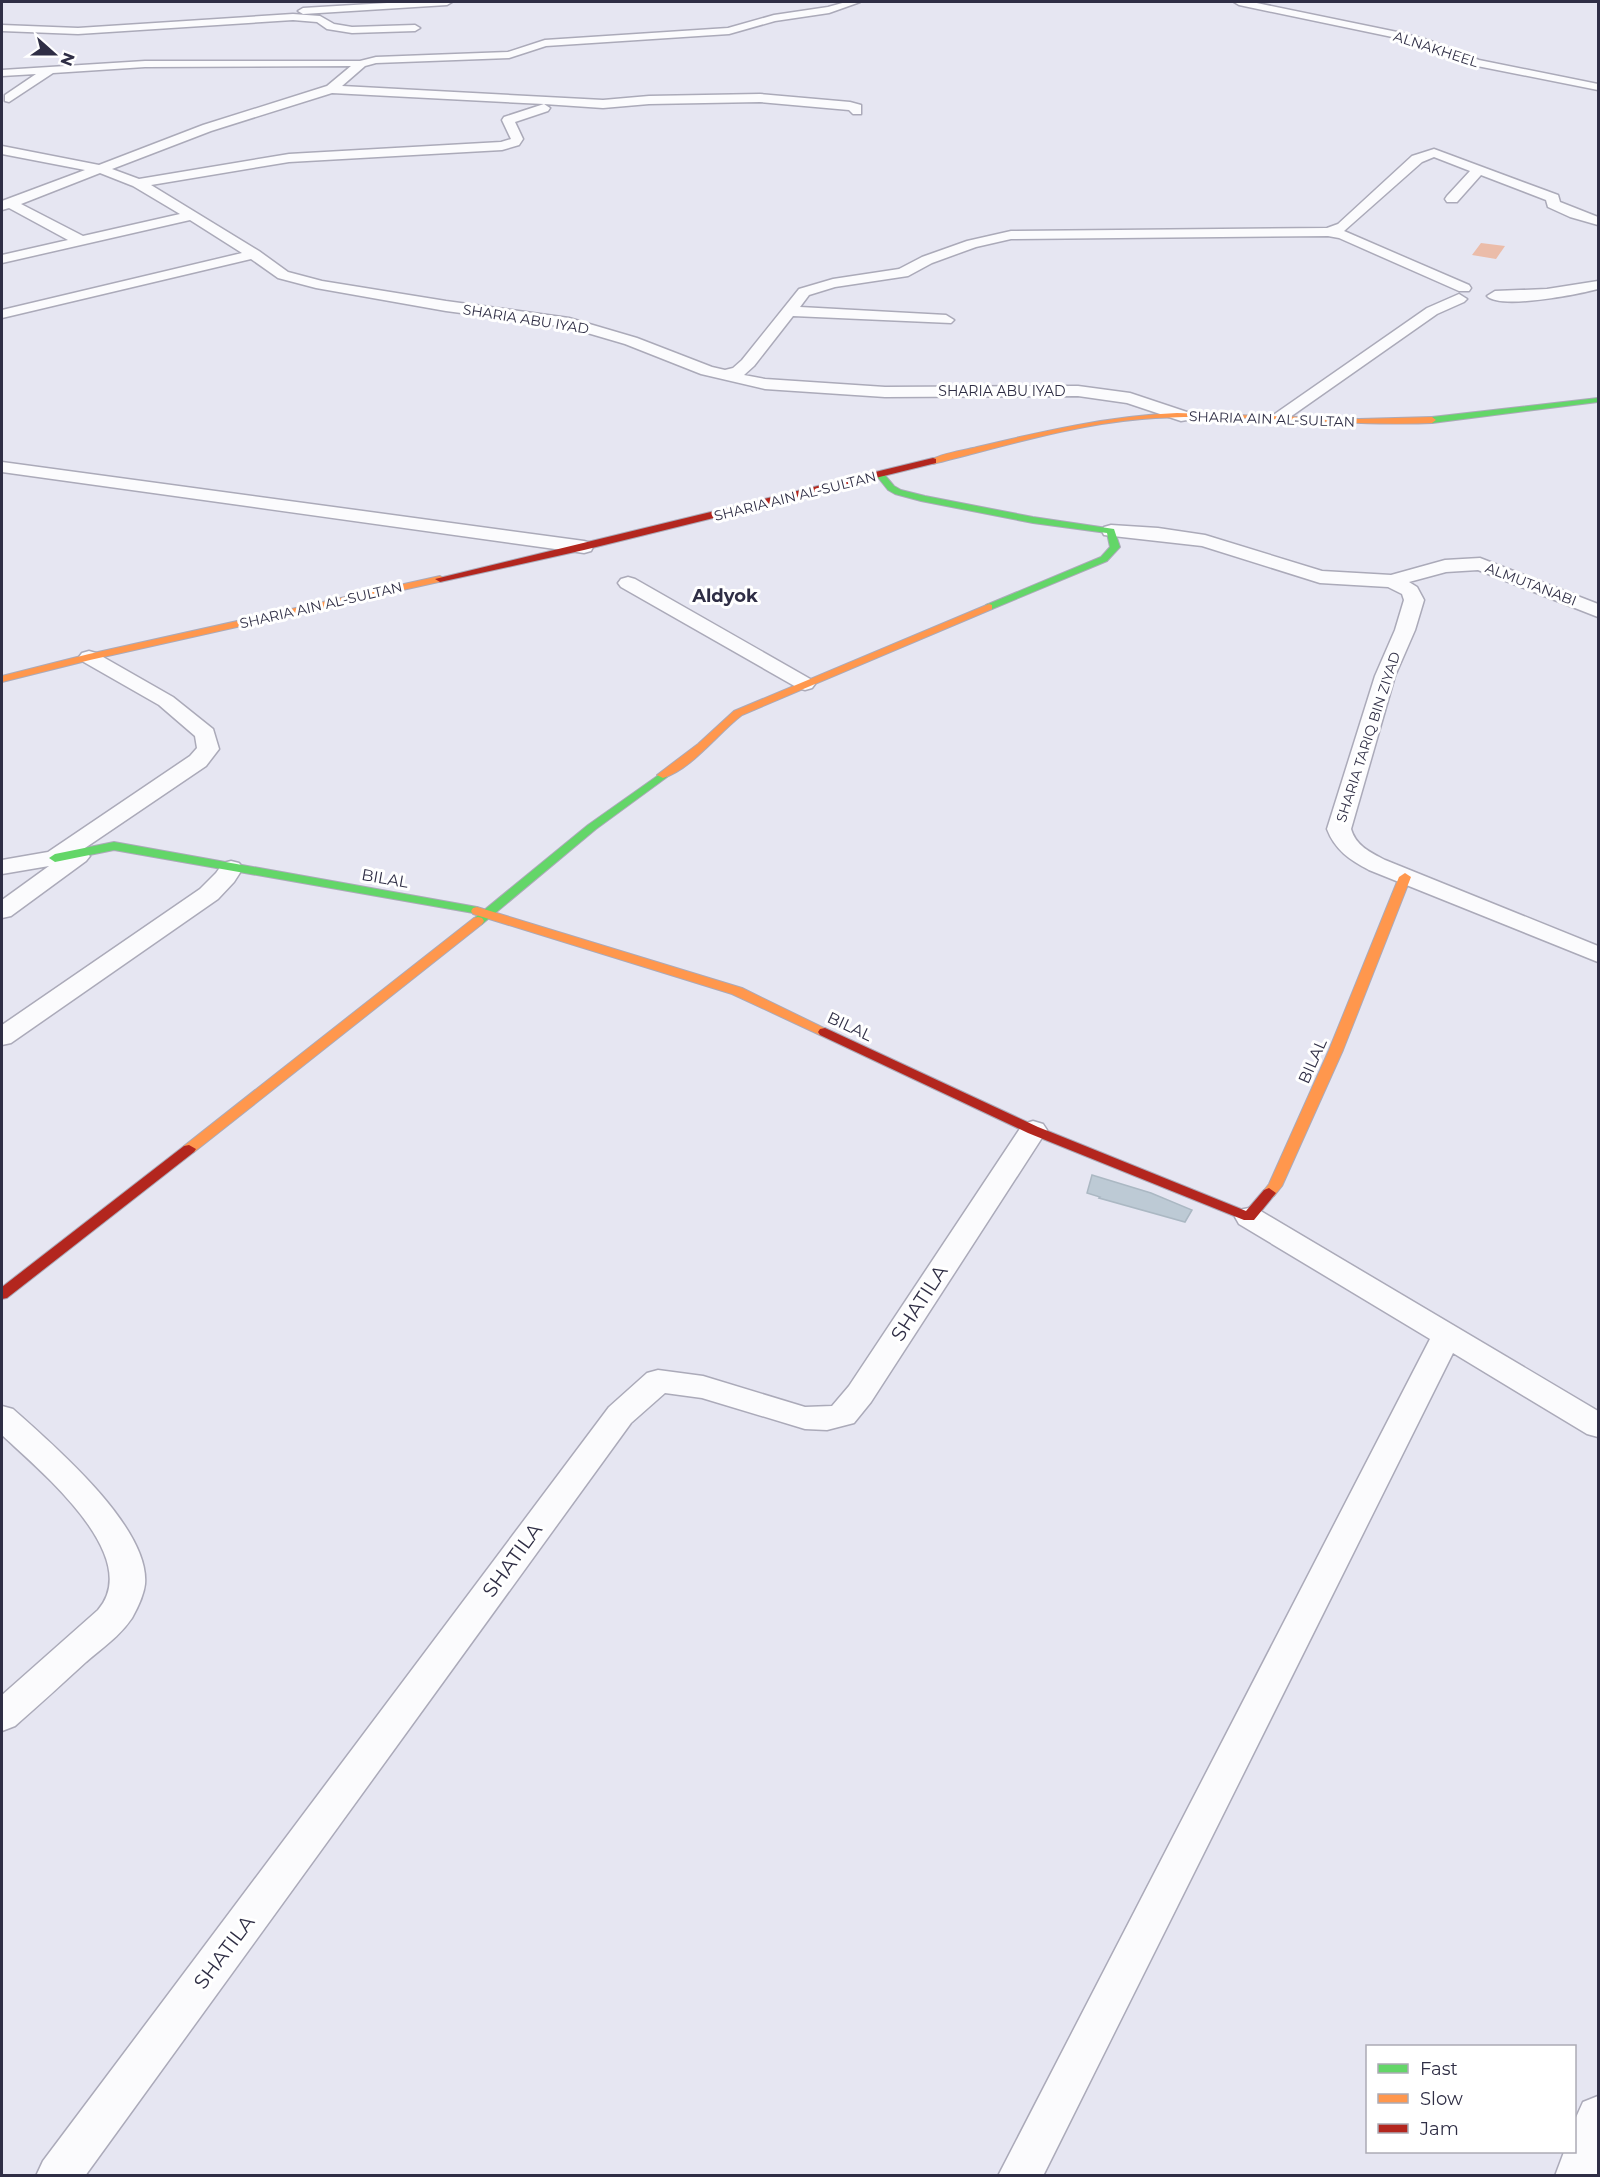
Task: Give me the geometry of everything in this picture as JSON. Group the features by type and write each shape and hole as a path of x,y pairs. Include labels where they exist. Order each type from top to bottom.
{"street":[{"path":"160,13 152,17 174,20 447,2"},
{"path":"2,72 198,63 357,65 376,60 509,55 545,43 729,31 774,18 829,10 855,2"},
{"name":"ALNAKHEEL","path":"1239,2 1320,17 1408,38 1486,65 1599,87"},
{"path":"392,41 460,3"},
{"path":"2,28 78,32 194,22 292,17 320,19 331,27 352,30 415,28"},
{"path":"331,89 357,65"},
{"path":"9,98 53,68"},
{"path":"5,204 207,128 331,89 603,104 649,100 760,98 849,106 857,108 856,111"},
{"path":"138,183 288,158 502,146 515,142 517,139 508,120 542,109 555,101"},
{"name":"SHARIA ABU IYAD","path":"2,150 97,168 138,183 254,254 283,275 399,299 569,323 631,341 724,376 765,384 859,392 1078,391 1130,398 1181,416"},
{"path":"1328,232 1343,227 1417,159 1434,153 1553,198 1553,204 1562,209 1599,221"},
{"path":"1452,199 1478,170"},
{"path":"5,204 81,241"},
{"path":"2,259 191,216"},
{"path":"724,376 739,370 748,363 804,292 813,288 903,273 927,260 979,242 1005,236 1328,232 1343,235 1476,295"},
{"path":"2,314 254,254"},
{"path":"1277,418 1432,311 1476,295 1553,293 1599,285"},
{"path":"790,310 946,320"},
{"name":"SHARIA AIN AL-SULTAN","path":"2,679 89,657 584,547 1056,431 1140,417 1277,418 1365,423 1409,422 1599,400"},
{"path":"2,467 584,547"},
{"path":"880,475 891,488 898,492 924,500 1033,520 1205,541 1320,577 1392,581"},
{"path":"2,1294 490,913 554,857 696,751 738,713 1104,559 1115,550 1116,544 1112,531"},
{"name":"ALMUTANABI","path":"1392,581 1445,566 1480,564 1599,611"},
{"name":"SHARIA TARIQ BIN ZIYAD","path":"1392,581 1410,591 1414,600 1385,676 1339,829 1342,842 1359,855 1405,877 1599,955"},
{"path":"627,583 805,684"},
{"path":"2,867 55,858 198,761 208,749 205,734 166,701 89,657"},
{"path":"99,828 102,843 114,846"},
{"name":"BILAL","path":"55,858 114,846 490,913 737,991 1033,1130 1249,1217 1275,1186 1336,1050 1405,877"},
{"path":"2,911 82,853"},
{"path":"2,1037 208,894 226,877 231,868"},
{"name":"SHATILA","path":"58,2175 620,1414 657,1381 665,1381 703,1387 805,1418 827,1419 843,1415 860,1394 1033,1130"},
{"path":"1249,1217 1599,1426"},
{"path":"1020,2175 1447,1335"},
{"path":"2,1417 90,1503 123,1554 129,1576 120,1606 102,1628 2,1716"},
{"path":"1577,2175 1599,2116"}],"shaded area":[{"path":"1481,243 1505,246 1496,259 1472,255"}],"building":[{"path":"1092,1175 1151,1193 1192,1210 1185,1222 1099,1198 1087,1193"}],"traffic: fast":[{"path":"1432,420 1598,400"},
{"path":"880,475 891,488 898,492 924,499 1033,520 1111,531 1115,547 1104,559 989,607"},
{"path":"478,921 592,827 663,775"},
{"path":"55,858 114,846 477,911"}],"traffic: slow":[{"path":"933,461 1062,429 1141,417 1214,415 1359,422 1432,420"},
{"path":"2,679 89,657 440,579"},
{"path":"663,775 702,747 738,713 989,607"},
{"path":"1269,1193 1275,1186 1336,1050 1405,877"},
{"path":"477,911 737,991 825,1032"},
{"path":"189,1149 478,921"}],"traffic: jam":[{"path":"440,579 584,547 933,461"},
{"path":"825,1032 1033,1130 1249,1217 1269,1193"},
{"path":"2,1294 189,1149"}],"district":[{"name":"Aldyok","path":"725,596"}]}
